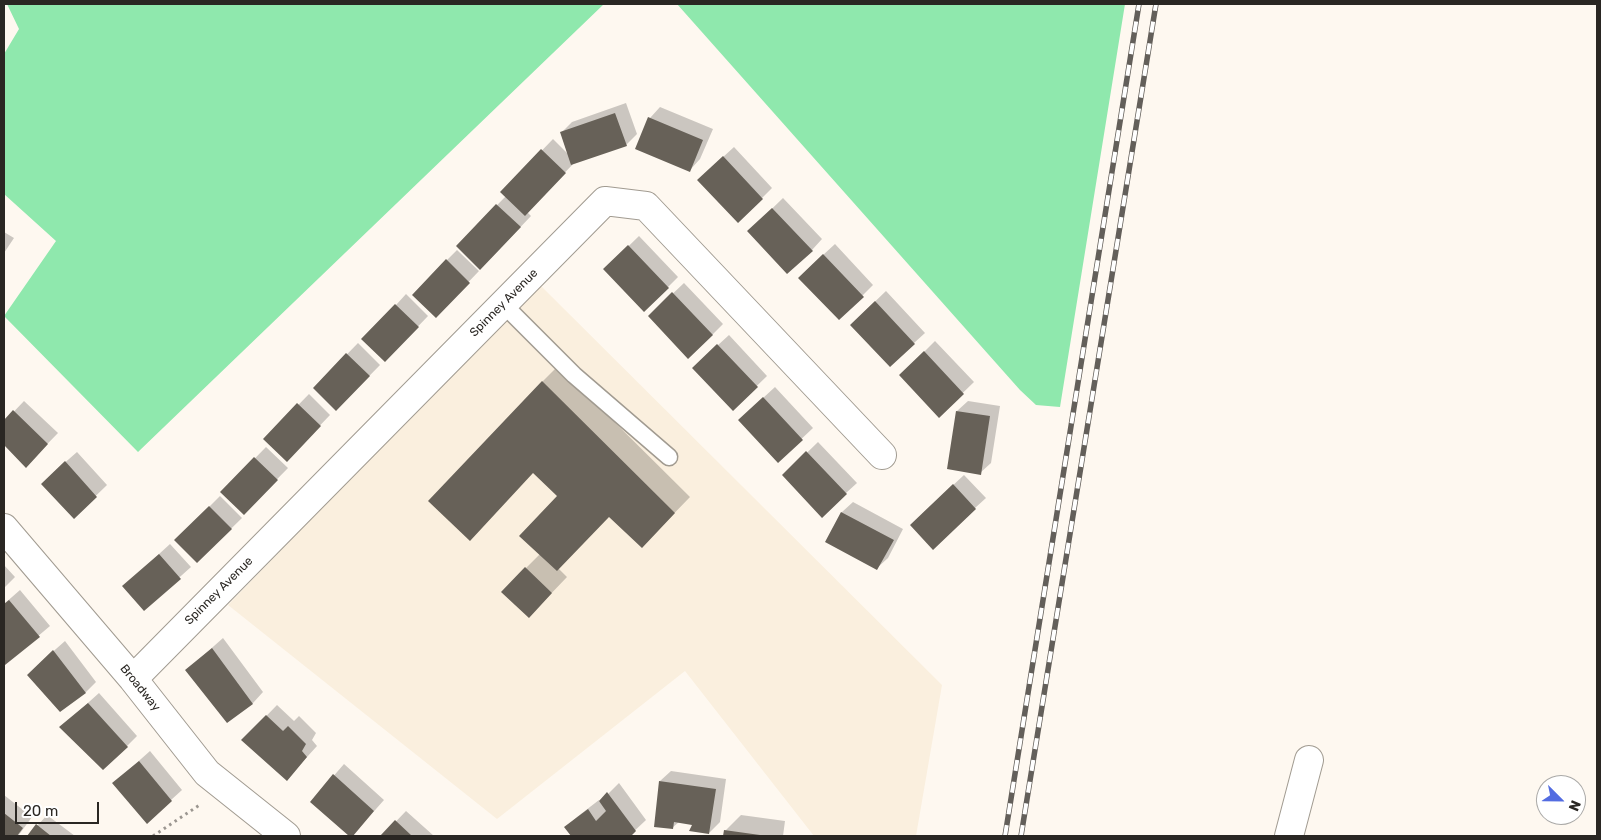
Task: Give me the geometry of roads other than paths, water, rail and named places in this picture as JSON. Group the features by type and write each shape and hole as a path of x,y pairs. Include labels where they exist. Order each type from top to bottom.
{"street":[{"name":"Spinney Avenue","path":"133,679 605,201 646,206 882,455"},
{"name":"Broadway","path":"4,528 133,679 207,773 286,836"},
{"path":"1290,836 1309,760"}],"lane":[{"path":"503,304 574,375 670,457"}],"railway":[{"path":"1005,836 1139,4"},
{"path":"1021,836 1156,4"}]}
